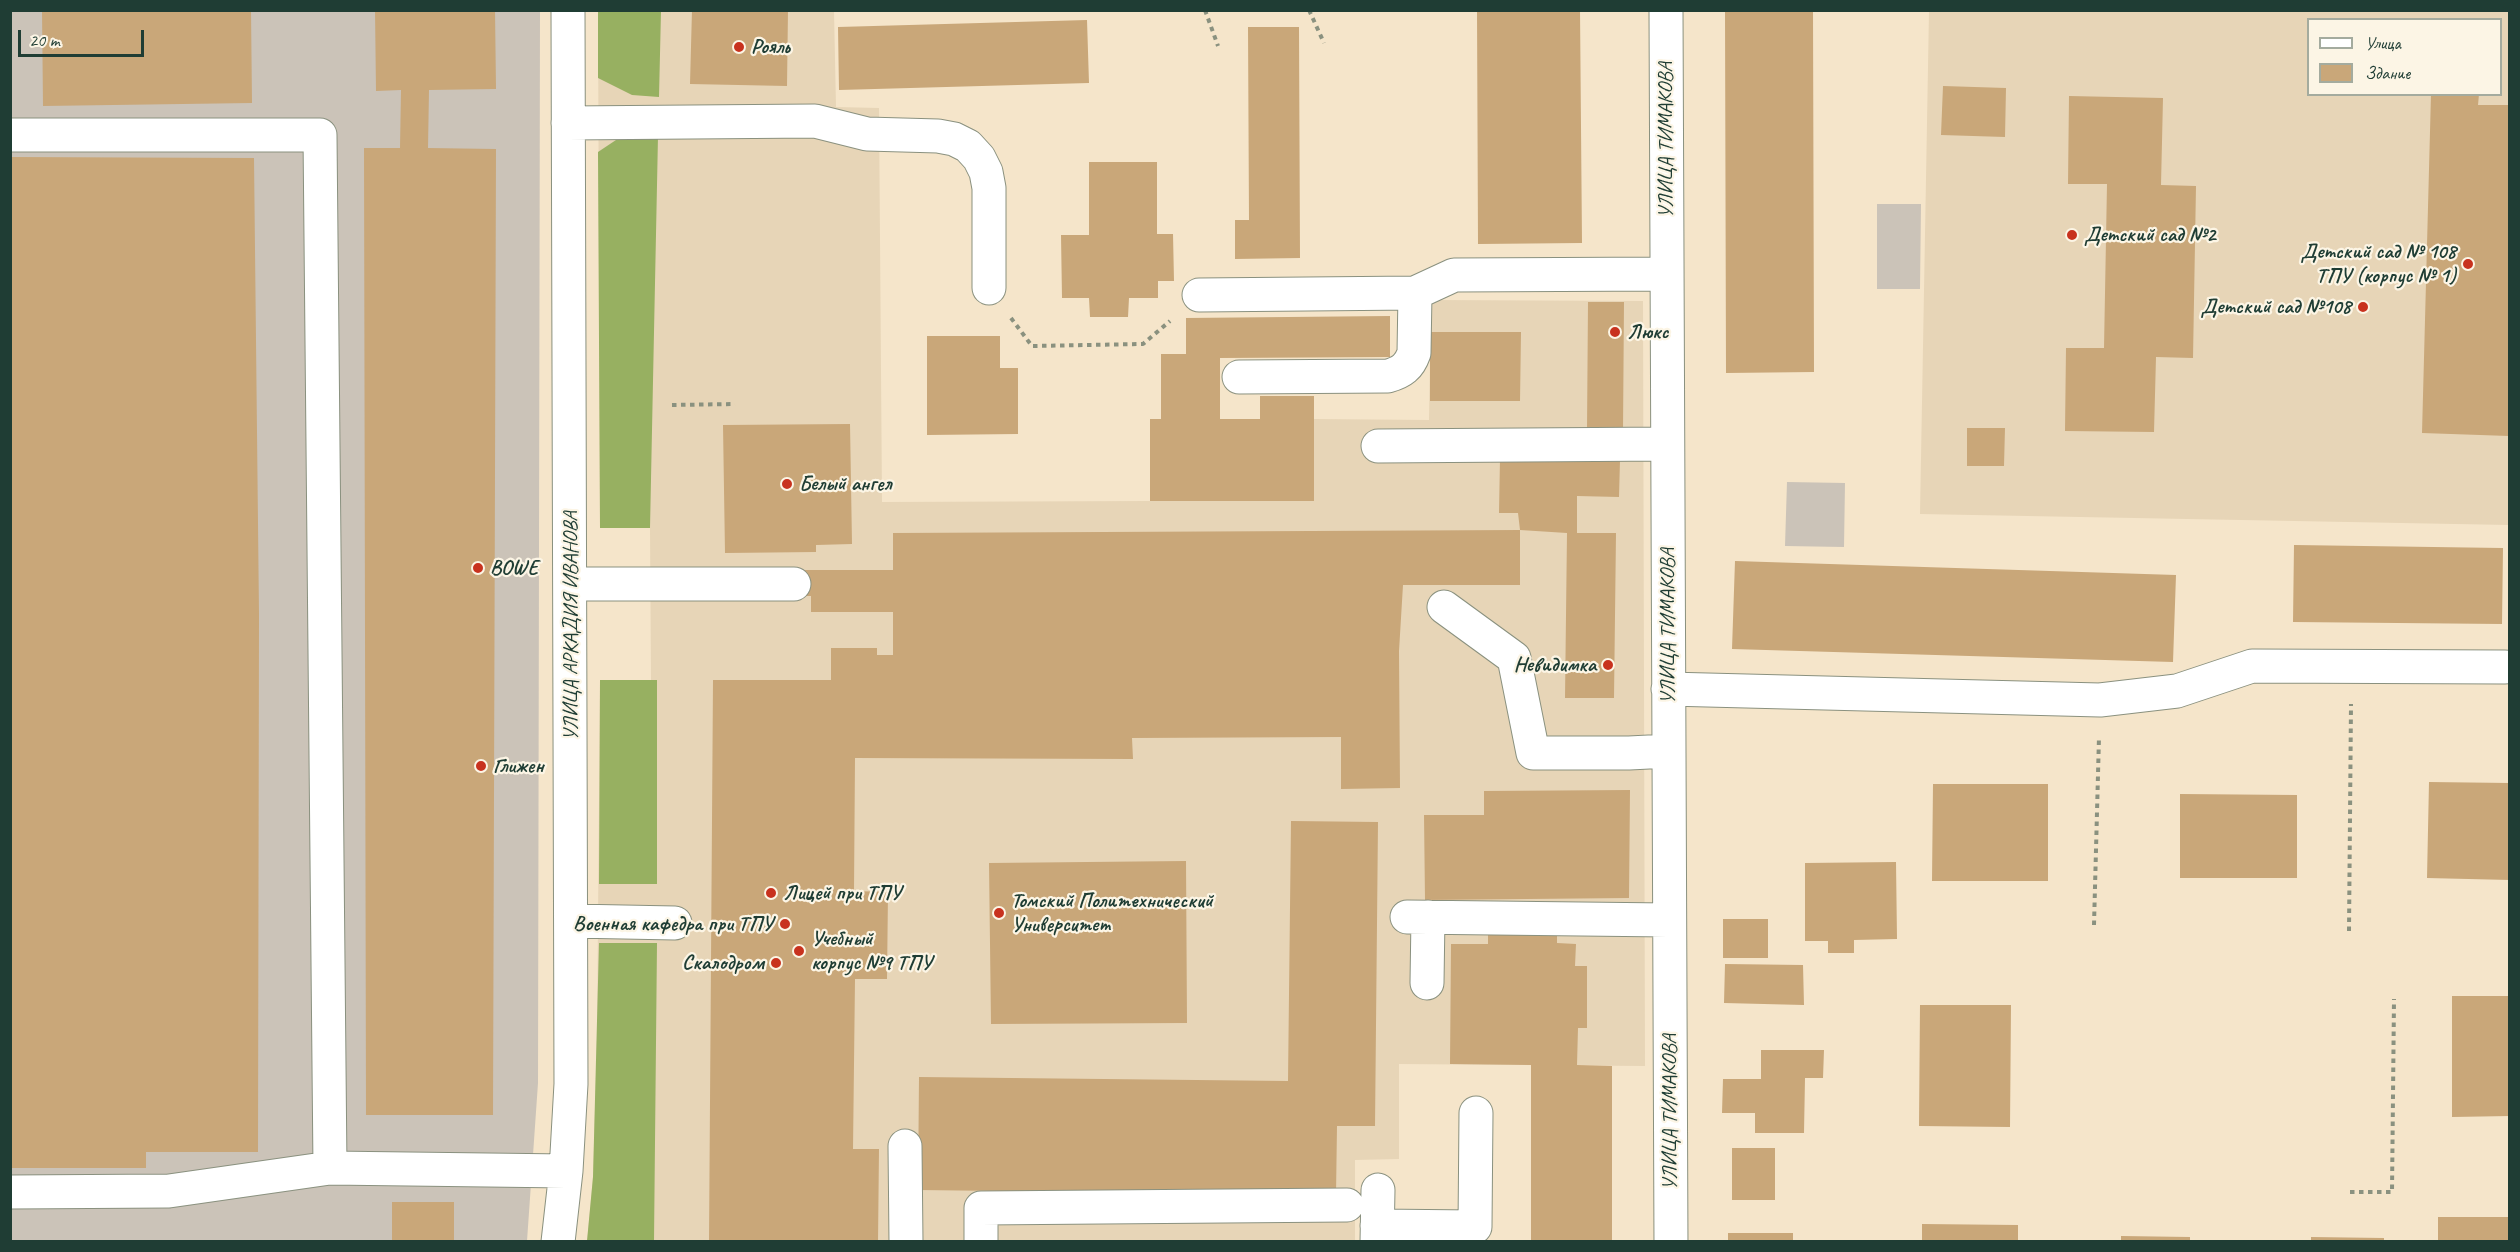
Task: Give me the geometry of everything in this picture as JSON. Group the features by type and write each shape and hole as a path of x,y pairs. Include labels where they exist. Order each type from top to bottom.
{"street":[{"name":"УЛИЦА АРКАДИЯ ИВАНОВА","path":"558,1242 566,1171 571,1084 568,10"},
{"name":"УЛИЦА ТИМАКОВА","path":"1666,10 1671,1242"},
{"path":"568,123 815,121 867,134 939,136 954,139 968,146 979,158 986,172 989,188 989,288"},
{"path":"10,135 320,135 330,1168"},
{"path":"1199,295 1415,293 1454,275 1666,274"},
{"path":"1239,376 1388,376 1397,374 1411,362 1414,353 1415,293"},
{"path":"1378,446 1667,444"},
{"path":"571,584 794,584"},
{"path":"1444,607 1514,658 1533,753 1669,751"},
{"path":"1668,689 2100,700 2177,691 2252,666 2505,667"},
{"path":"1427,982 1417,917 1668,920"},
{"path":"572,921 675,923"},
{"path":"1378,1190 1377,1234 1475,1227 1476,1113"},
{"path":"905,1146 906,1242"},
{"path":"10,1192 170,1191 330,1168 566,1171"},
{"path":"981,1242 981,1208 1347,1205"}],"path":[{"path":"1205,10 1218,46"},
{"path":"1309,10 1324,43"},
{"path":"989,288 1032,346 1143,344 1199,295"},
{"path":"672,405 735,404"},
{"path":"2349,931 2352,666"},
{"path":"2094,925 2100,700"},
{"path":"2350,1192 2392,1192 2394,999"}],"shaded area":[{"path":"10,11 540,11 538,1083 527,1241 11,1241"},
{"path":"598,11 834,11 836,107 879,108 882,502 1150,501 1150,419 1260,419 1260,396 1314,396 1314,419 1429,420 1431,300 1643,301 1645,1066 1399,1064 1399,1159 1355,1160 1355,1241 587,1242 593,1177 597,1040 600,680 651,680 650,528 600,528"},
{"path":"1929,11 2509,11 2509,525 1920,514"},
{"path":"1877,204 1921,204 1920,289 1877,289"},
{"path":"1787,482 1845,483 1844,547 1785,546"}],"green space":[{"path":"598,11 661,11 659,97 632,95 598,78"},
{"path":"622,136 658,136 650,528 600,528 598,152"},
{"path":"600,680 657,680 657,884 599,884"},
{"path":"599,943 657,943 654,1241 587,1241 593,1177"}],"building":[{"path":"42,10 251,10 252,103 43,106"},
{"path":"375,10 495,10 496,89 429,90 428,148 496,149 493,1115 366,1115 364,148 400,148 401,90 376,91"},
{"name":"Рояль","path":"692,10 788,10 787,86 690,84"},
{"path":"1477,10 1580,10 1582,243 1478,244"},
{"path":"1725,10 1813,10 1814,372 1726,373"},
{"path":"1087,20 1089,83 839,90 838,27"},
{"path":"1248,27 1299,27 1300,258 1235,259 1235,220 1249,220"},
{"path":"1943,86 2006,88 2005,137 1941,135"},
{"path":"2069,96 2163,98 2161,185 2196,186 2193,358 2156,357 2154,432 2065,431 2066,348 2104,348 2107,184 2068,184"},
{"name":"Детский сад № 108 ТПУ (корпус № 1)","path":"2431,96 2479,96 2478,105 2510,105 2509,436 2422,433"},
{"path":"10,157 254,158 259,615 258,1152 146,1152 146,1168 10,1168"},
{"path":"1089,162 1157,162 1157,234 1173,234 1174,281 1158,281 1158,298 1129,298 1128,317 1090,317 1089,298 1062,298 1061,235 1089,235"},
{"path":"1588,302 1624,302 1623,430 1587,430"},
{"path":"1390,316 1390,357 1220,358 1220,419 1260,419 1260,396 1314,396 1314,501 1150,501 1150,419 1161,419 1161,354 1186,354 1186,318"},
{"path":"1430,332 1521,332 1520,401 1430,401"},
{"path":"927,336 1000,336 1000,368 1018,368 1018,434 927,435"},
{"name":"Белый ангел","path":"850,424 852,544 816,545 816,552 725,553 723,425"},
{"path":"1967,428 2005,428 2004,466 1967,466"},
{"path":"1500,459 1620,460 1619,497 1577,496 1577,533 1616,533 1614,698 1565,698 1567,533 1520,530 1518,513 1499,513"},
{"path":"1520,530 1520,585 1403,585 1399,651 1400,788 1341,789 1341,737 1132,738 1133,759 855,758 854,891 888,892 887,979 855,979 853,1149 879,1149 878,1242 709,1242 713,680 831,680 831,648 877,648 877,655 893,655 893,612 811,612 811,596 794,596 794,570 893,570 893,533"},
{"path":"2294,545 2503,548 2502,624 2293,622"},
{"path":"1735,561 2176,575 2173,662 1732,649"},
{"path":"2429,782 2510,783 2510,880 2427,878"},
{"path":"1933,784 2048,784 2048,881 1932,881"},
{"path":"1630,790 1629,898 1425,900 1424,815 1484,815 1484,791"},
{"path":"2180,794 2297,795 2297,878 2180,878"},
{"path":"1291,821 1378,822 1375,1126 1337,1126 1336,1195 918,1190 919,1077 1288,1081"},
{"path":"1186,861 1187,1023 991,1024 989,863"},
{"path":"1896,862 1897,939 1854,940 1854,953 1828,953 1828,941 1805,941 1805,863"},
{"path":"1723,919 1768,919 1768,958 1723,958"},
{"path":"1488,932 1557,932 1557,943 1576,944 1575,966 1587,966 1587,1028 1578,1028 1577,1065 1612,1066 1612,1242 1531,1242 1531,1065 1450,1064 1451,944 1488,944"},
{"path":"1725,964 1803,965 1804,1005 1724,1003"},
{"path":"2452,996 2510,996 2510,1116 2452,1117"},
{"path":"1920,1005 2011,1005 2010,1127 1919,1126"},
{"path":"1761,1050 1824,1050 1823,1078 1805,1078 1804,1133 1755,1133 1755,1113 1722,1113 1723,1079 1761,1079"},
{"path":"1732,1148 1775,1148 1775,1200 1732,1200"},
{"path":"392,1202 454,1202 454,1242 392,1242"},
{"path":"2438,1217 2510,1217 2510,1242 2438,1242"},
{"path":"1922,1224 2018,1225 2018,1242 1922,1242"},
{"path":"1728,1233 1793,1233 1793,1242 1728,1242"},
{"path":"2121,1236 2190,1237 2190,1242 2121,1242"},
{"path":"2311,1237 2384,1238 2384,1242 2311,1242"}],"place":[{"name":"Рояль","path":"739,47"},
{"name":"Детский сад №2","path":"2072,235"},
{"name":"Детский сад № 108 ТПУ (корпус № 1)","path":"2468,264"},
{"name":"Детский сад №108","path":"2363,307"},
{"name":"Люкс","path":"1615,332"},
{"name":"Белый ангел","path":"787,484"},
{"name":"BOWE","path":"478,568"},
{"name":"Невидимка","path":"1608,665"},
{"name":"Глижен","path":"481,766"},
{"name":"Лицей при ТПУ","path":"771,893"},
{"name":"Томский Политехнический Университет","path":"999,913"},
{"name":"Военная кафедра при ТПУ","path":"785,924"},
{"name":"Учебный корпус №9 ТПУ","path":"799,951"},
{"name":"Скалодром","path":"776,963"}]}
